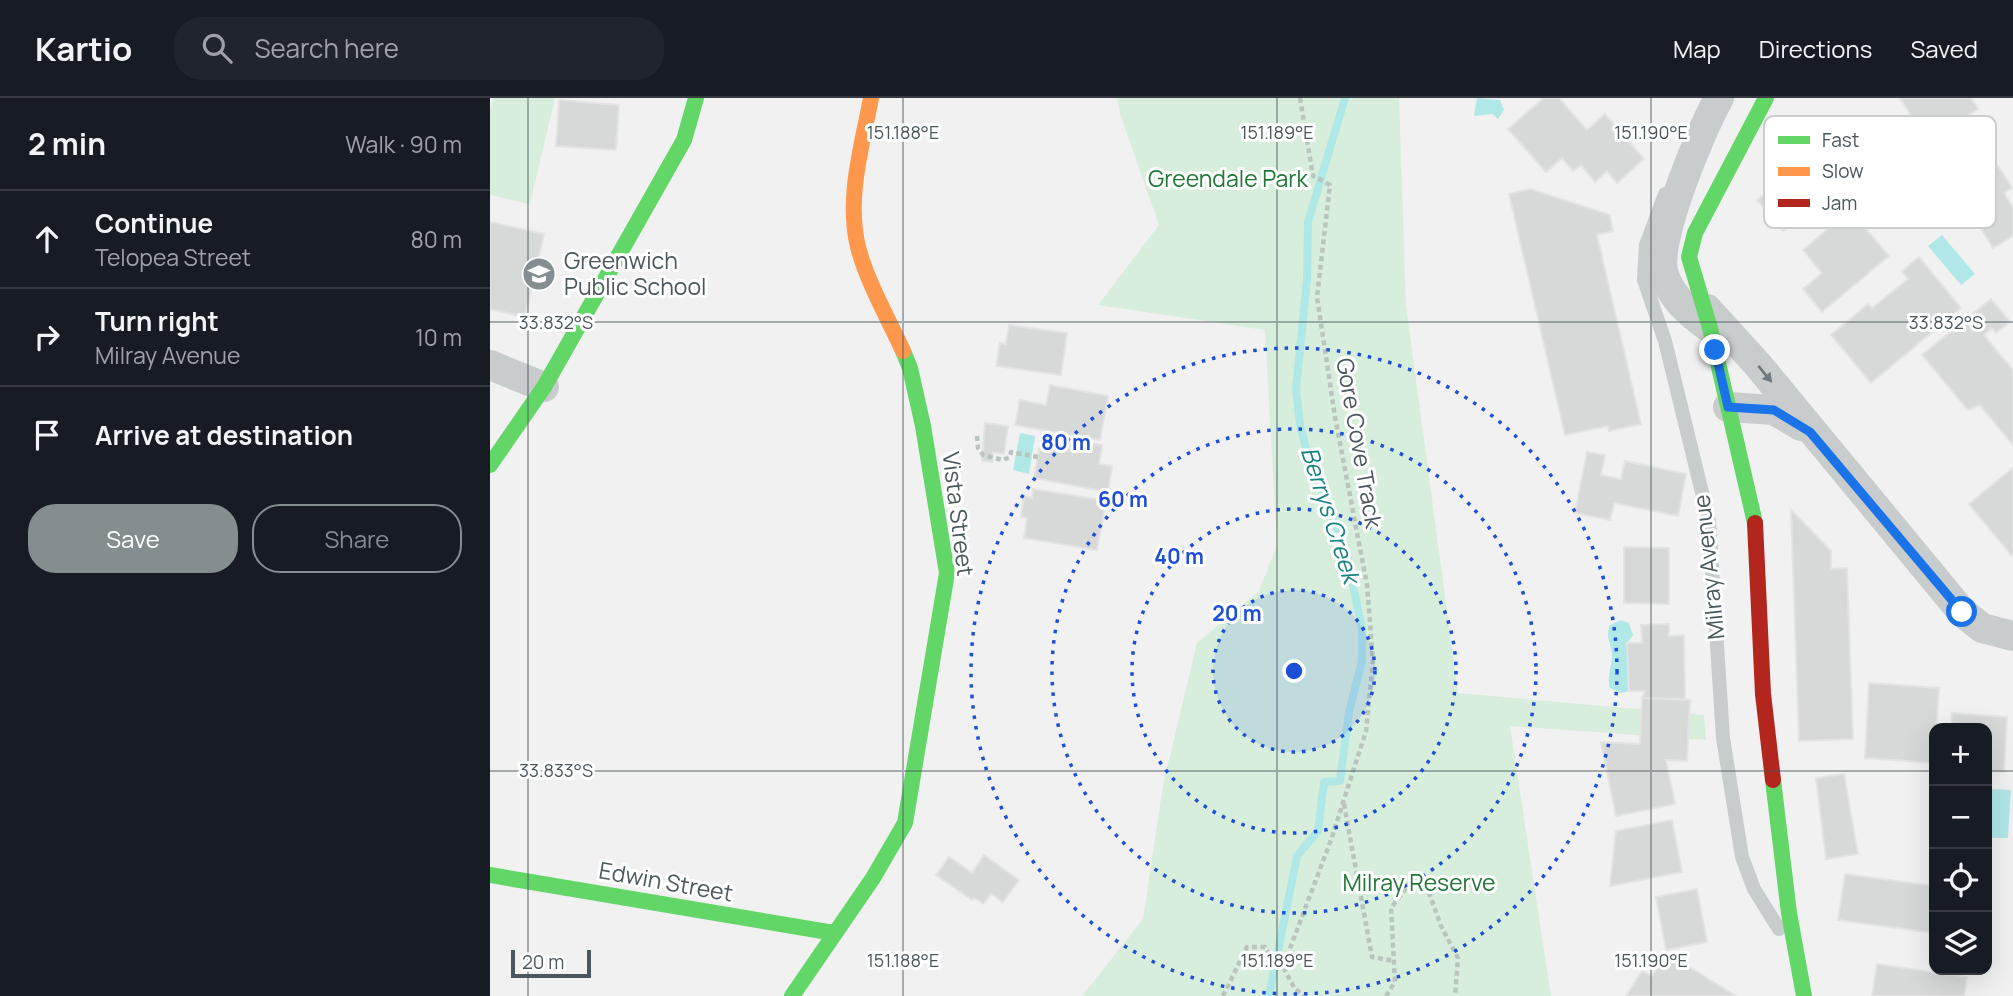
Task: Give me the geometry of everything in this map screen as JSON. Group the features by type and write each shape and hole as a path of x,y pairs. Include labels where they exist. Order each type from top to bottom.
{"street":[{"path":"490,465 544,387 684,140 696,98"},
{"name":"Vista Street","path":"792,996 873,878 905,823 947,573 926,440 910,368 859,250 853,229 857,183 871,98"},
{"name":"Milray Avenue","path":"1706,316 1679,301 1663,265 1666,237 1698,143 1719,98"},
{"name":"Milray Avenue","path":"1766,98 1690,246 1691,270 1706,316 1756,526 1762,694 1796,954 1804,996"},
{"path":"1706,316 1758,365 1810,432 1970,620 1988,630 2013,636"},
{"path":"490,365 544,387"},
{"path":"1728,407 1774,410 1810,432"},
{"name":"Edwin Street","path":"490,875 834,933"}],"lane":[{"name":"Milray Avenue","path":"1698,143 1672,180 1656,214 1644,252 1644,280 1665,341 1709,521 1723,738 1742,857 1754,889 1796,954"}],"path":[{"name":"Gore Cove Track","path":"1281,968 1343,802 1366,731 1373,661 1367,585 1335,417 1317,297 1331,185 1313,176 1300,98"},
{"path":"977,436 980,454 1003,460 1014,452 1038,457"},
{"name":"Gore Cove Track","path":"1343,802 1372,957 1394,961"},
{"path":"1386,996 1395,982 1391,908 1409,884 1427,887 1441,926 1458,958 1455,996"},
{"path":"1223,996 1247,947 1265,947 1271,960 1281,968 1294,989 1305,996"}],"green space":[{"path":"493,98 555,98 530,204 490,195 490,111"},
{"path":"1117,98 1399,98 1406,305 1458,693 1704,715 1706,740 1510,726 1551,996 1082,996 1143,919 1163,785 1197,643 1259,591 1277,545 1265,330 1098,305 1159,225 1120,114"}],"water":[{"path":"1477,98 1500,100 1504,110 1498,119 1492,114 1474,116"},
{"path":"1942,235 1975,274 1961,285 1928,246"},
{"path":"1020,433 1035,436 1029,474 1013,470"},
{"path":"1620,620 1629,623 1633,635 1627,643 1629,691 1621,693 1610,688 1612,654 1608,633 1610,625"},
{"path":"1992,789 2011,790 2008,838 1992,838"}],"building":[{"path":"1544,98 1559,98 1587,130 1605,114 1644,159 1617,183 1607,171 1595,182 1581,165 1573,171 1562,158 1546,172 1508,129"},
{"path":"1900,98 1971,98 1978,109 1967,116 1911,116"},
{"path":"559,100 619,105 616,150 556,146"},
{"path":"1996,162 2012,188 2004,193 2013,208 2013,236 1993,248 1981,228 1996,228"},
{"path":"1531,189 1610,215 1613,231 1597,235 1641,424 1609,431 1608,426 1565,435 1509,194"},
{"path":"1764,194 1764,208 1757,200"},
{"path":"490,222 544,234 525,317 490,309"},
{"path":"1829,228 1865,228 1889,256 1822,312 1803,289 1822,273 1803,250"},
{"path":"1919,257 1961,308 1871,383 1831,335 1868,304 1872,308 1908,279 1902,271"},
{"path":"1991,299 2010,322 1996,333 1992,328 1984,335 2013,370 2013,445 1980,405 1968,410 1922,355"},
{"path":"1009,325 1067,333 1061,375 996,366 1000,343 1006,344"},
{"path":"1050,385 1108,396 1100,440 1015,425 1020,400 1046,405"},
{"path":"985,423 1008,426 1004,454 993,452 992,462 982,461"},
{"path":"1042,435 1102,445 1099,464 1112,466 1108,492 1034,478"},
{"path":"1587,452 1605,455 1601,475 1621,479 1625,461 1686,474 1678,516 1614,503 1610,520 1575,513"},
{"path":"2013,468 2013,553 2011,555 1969,504"},
{"path":"1033,489 1102,500 1100,506 1105,507 1097,550 1024,538 1027,518 1021,517 1024,496 1032,498"},
{"path":"1791,510 1831,551 1831,569 1847,568 1853,739 1799,741"},
{"path":"1624,547 1669,548 1669,604 1624,603"},
{"path":"1669,624 1669,636 1684,635 1685,699 1642,698 1645,691 1629,691 1627,643 1642,643 1641,625"},
{"path":"1869,683 1939,688 1937,723 1929,723 1929,763 1865,758"},
{"path":"1642,698 1690,700 1687,761 1666,760 1675,804 1616,816 1601,742 1640,744"},
{"path":"1952,713 2007,717 2004,772 1992,771 1992,723 1951,723"},
{"path":"1844,774 1858,854 1826,859 1816,778"},
{"path":"1672,820 1682,872 1610,886 1616,831"},
{"path":"984,855 1019,880 1003,902 991,894 984,904 974,898 972,900 936,875 949,857 972,873"},
{"path":"1845,874 1929,885 1929,932 1838,920"},
{"path":"1697,889 1707,942 1666,950 1656,897"},
{"path":"1667,953 1736,996 1626,996 1642,971 1652,976"},
{"path":"1877,964 1929,972 1929,975 1967,977 1964,996 1872,996"}],"waterway":[{"name":"Berrys Creek","path":"1269,996 1297,856 1318,831 1324,782 1340,781 1349,712 1362,661 1362,628 1345,548 1308,456 1300,425 1296,389 1307,279 1308,222 1345,98"}],"traffic: fast":[{"path":"490,465 544,387 684,140 696,98"},
{"path":"1755,523 1710,328 1689,257 1695,233 1766,98"},
{"path":"792,996 873,878 905,823 947,573 923,426 910,368 903,351"},
{"path":"1773,780 1789,913 1804,996"},
{"path":"490,875 834,933"}],"traffic: slow":[{"path":"871,98 854,191 855,228 867,273 903,351"}],"traffic: jam":[{"path":"1755,523 1763,694 1773,780"}],"place":[{"name":"Greenwich Public School","path":"539,274"}],"route":[{"path":"1715,350 1728,407 1763,407 1774,410 1810,432 1962,612"}],"park label":[{"name":"Greendale Park","path":"1228,179"},
{"name":"Milray Reserve","path":"1419,883"}]}
